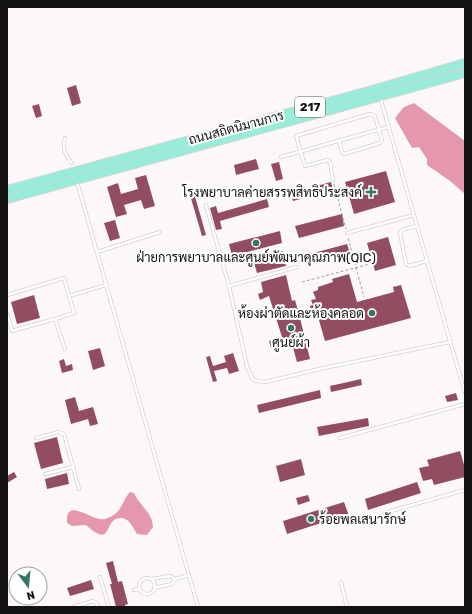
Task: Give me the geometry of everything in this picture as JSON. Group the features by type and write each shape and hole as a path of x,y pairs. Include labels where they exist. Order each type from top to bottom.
{"main road":[{"name":"ถนนสถิตนิมานการ","path":"7,190 73,167 377,88 465,63"},
{"name":"ถนนสถิตนิมานการ","path":"7,199 465,73"},
{"path":"377,88 380,97"},
{"path":"73,167 77,180"}],"lane":[{"path":"380,97 465,393"},
{"path":"333,180 330,162 328,160 305,166 296,136 370,114 375,116 382,140 380,143 344,154 338,140"},
{"path":"281,157 388,127"},
{"path":"65,138 62,146 73,167"},
{"path":"77,180 198,607"},
{"path":"206,205 229,286 249,375 253,380 257,382 265,382 324,368 450,342"},
{"path":"347,233 414,215"},
{"path":"416,226 402,230 400,233 406,264 410,266 426,261"},
{"path":"97,252 160,232"},
{"path":"229,286 297,267"},
{"path":"7,295 64,278 74,314 12,331 7,313"},
{"path":"69,296 106,285"},
{"path":"55,319 65,349"},
{"path":"340,438 465,404"},
{"path":"36,438 59,432 64,434 79,489"},
{"path":"45,474 73,466"},
{"path":"384,513 465,490"},
{"path":"175,579 170,576 151,579 146,578 139,584 140,589 142,592 147,594 152,592 154,588 172,584 175,579 189,575"},
{"path":"100,577 110,607"},
{"path":"151,579 154,583 154,588"},
{"path":"341,582 347,607"},
{"path":"134,590 140,589"},
{"path":"73,607 92,601 97,604 98,607"}],"path":[{"path":"333,180 364,297"},
{"path":"302,282 370,264"}],"shaded area":[{"path":"414,103 465,141 465,194 450,181 427,165 427,159 419,147 412,148 395,118 404,107"},
{"path":"130,492 134,493 136,498 148,513 152,522 153,527 147,535 137,534 132,525 122,518 116,519 112,522 105,534 101,535 86,525 72,526 67,523 70,511 75,510 100,519 111,517 118,511"}],"building":[{"path":"76,85 81,103 72,106 67,88"},
{"path":"39,104 42,116 36,118 32,106"},
{"path":"256,159 259,169 236,175 234,165"},
{"path":"279,162 283,179 276,181 271,164"},
{"path":"386,171 395,202 354,214 345,182"},
{"path":"146,175 155,206 144,209 141,200 124,205 127,214 116,217 107,187 118,183 121,194 138,189 135,178"},
{"path":"331,182 333,190 293,201 291,193"},
{"path":"194,193 206,235 202,236 190,195"},
{"path":"267,199 269,207 220,221 222,229 216,230 210,208 216,206 218,213"},
{"path":"342,214 344,226 299,238 295,226"},
{"path":"115,220 120,238 110,241 104,223"},
{"name":"ฝ่ายการพยาบาลและศูนย์พัฒนาคุณภาพ(QIC)","path":"280,231 282,243 232,256 229,244"},
{"path":"388,237 396,265 375,271 367,243"},
{"path":"347,244 350,253 308,264 306,255"},
{"path":"283,251 286,266 257,273 253,259"},
{"path":"349,274 357,302 394,292 393,287 401,285 411,318 325,341 316,310 311,311 310,306 313,305 311,300 316,299 313,292 318,290 318,287 333,282 332,279"},
{"path":"286,275 292,301 295,300 299,314 310,359 297,362 292,344 271,348 269,341 282,337 269,296 260,300 258,294 263,292 261,282"},
{"path":"34,295 40,318 17,324 11,302"},
{"path":"100,348 105,366 93,370 88,351"},
{"path":"233,353 239,371 229,374 227,368 214,371 217,381 213,382 206,357 210,356 213,366 226,362 224,356"},
{"path":"64,359 66,366 72,364 73,370 62,373 59,361"},
{"path":"361,379 362,385 331,392 330,386"},
{"path":"320,390 321,398 259,413 257,405"},
{"path":"456,393 458,400 447,402 445,396"},
{"path":"75,397 79,411 93,407 98,424 90,426 88,419 71,424 65,400"},
{"path":"368,418 369,426 319,436 317,427"},
{"path":"57,437 63,463 41,469 34,443"},
{"path":"460,451 465,468 465,477 434,485 432,479 423,481 419,468 429,466 427,460"},
{"path":"301,459 305,475 280,482 276,466"},
{"path":"14,472 17,477 7,483 7,476"},
{"path":"67,473 69,484 47,489 45,479"},
{"path":"417,482 421,493 368,510 365,499"},
{"path":"308,495 310,501 298,505 296,498"},
{"name":"ร้อยพลเสนารักษ์","path":"344,502 349,516 343,516 287,534 283,521"},
{"path":"113,561 118,582 122,581 128,604 125,605 125,607 116,607 110,584 112,584 106,563"},
{"path":"91,580 94,589 70,596 67,588"}],"place":[{"name":"โรงพยาบาลค่ายสรรพสิทธิประสงค์","path":"371,192"},
{"name":"ฝ่ายการพยาบาลและศูนย์พัฒนาคุณภาพ(QIC)","path":"256,243"},
{"name":"ห้องผ่าตัดและห้องคลอด","path":"372,313"},
{"name":"ศูนย์ผ้า","path":"291,328"},
{"name":"ร้อยพลเสนารักษ์","path":"311,519"}]}
